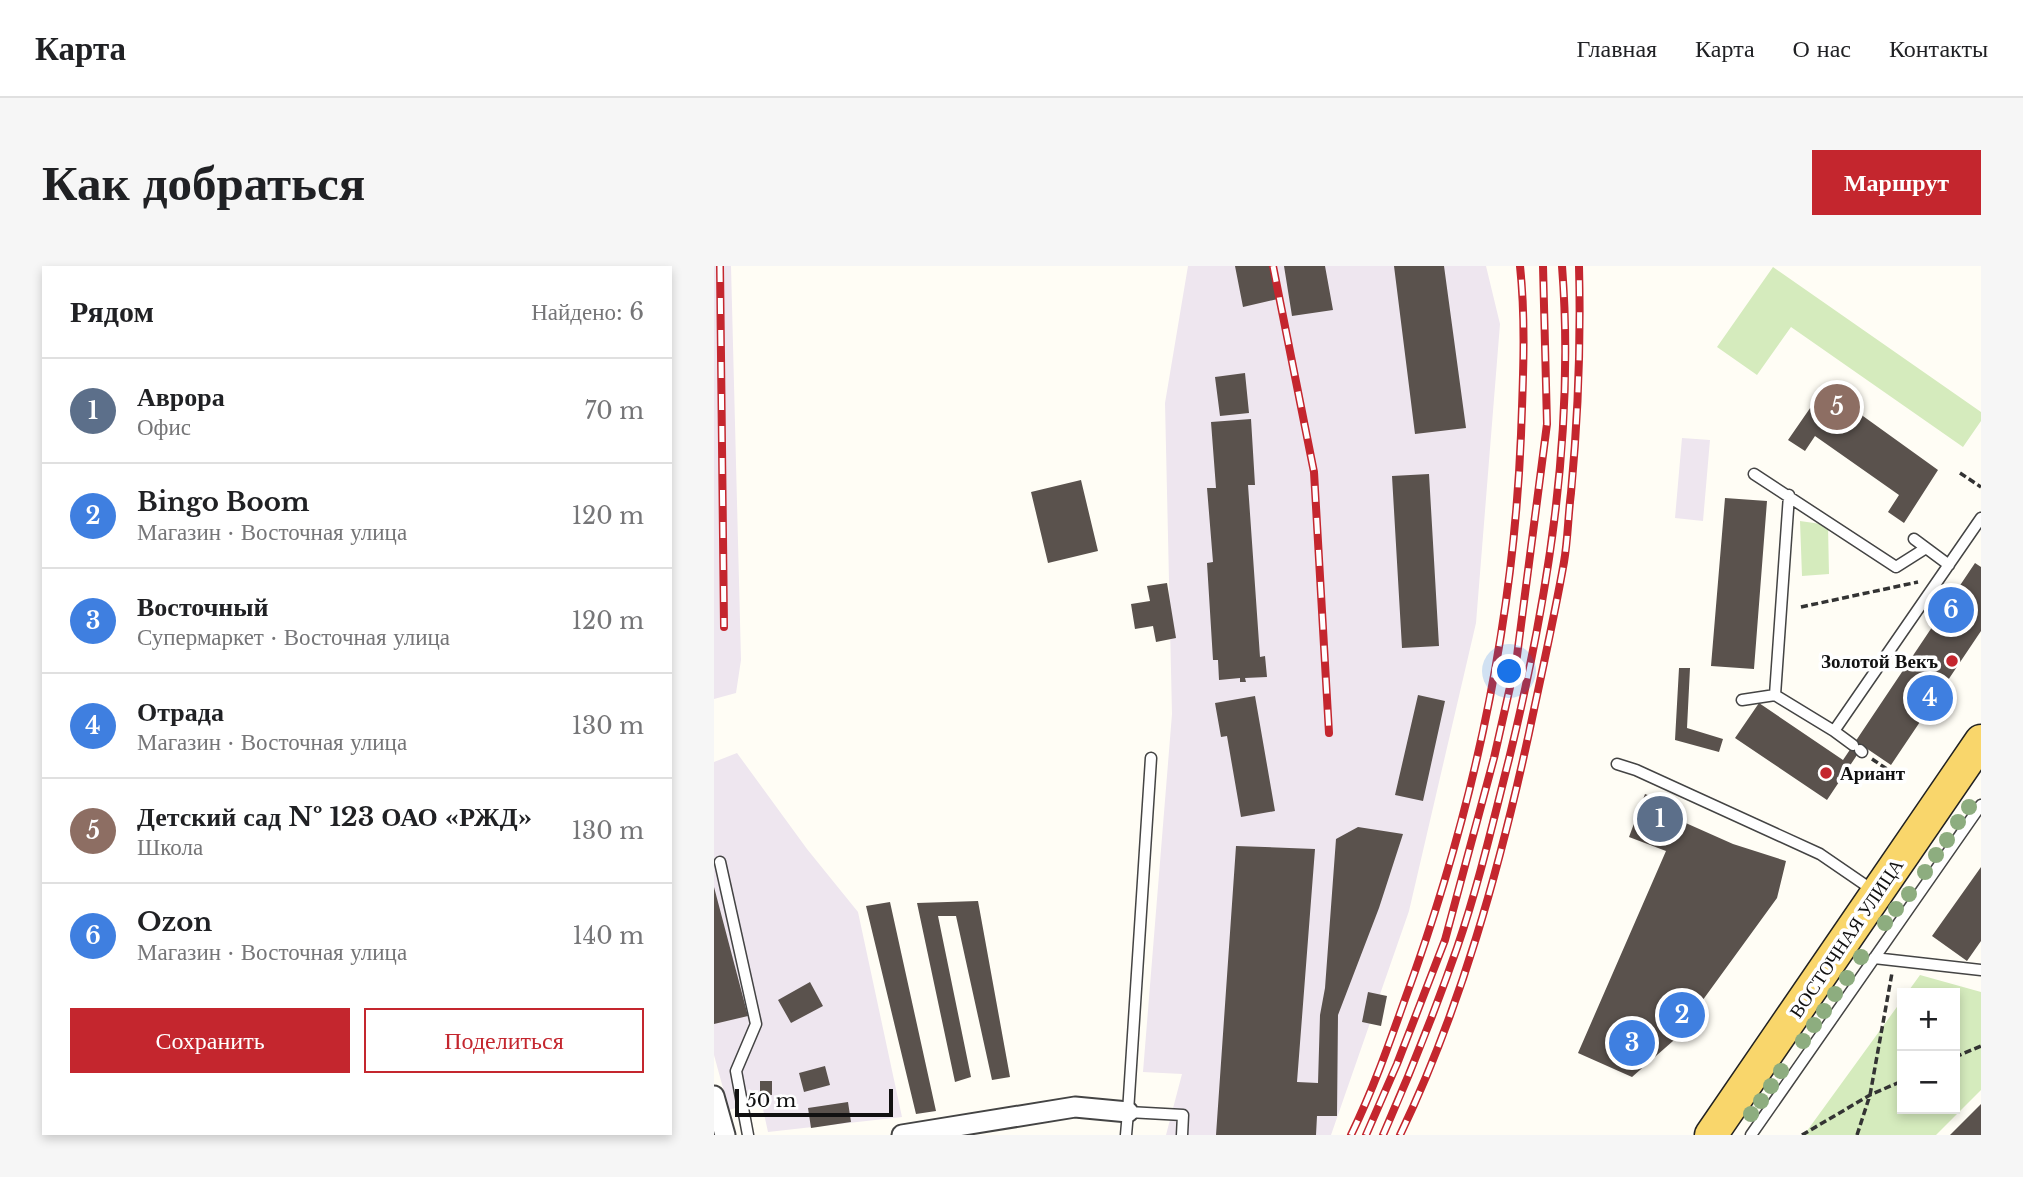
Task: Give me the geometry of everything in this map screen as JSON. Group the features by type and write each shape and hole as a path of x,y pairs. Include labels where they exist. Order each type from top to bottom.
{"main road":[{"name":"ВОСТОЧНАЯ УЛИЦА","path":"1711,1135 1981,741"}],"street":[{"path":"714,1096 725,1135"},
{"path":"902,1135 1076,1107 1128,1112"}],"lane":[{"path":"1754,474 1896,568 1926,548"},
{"path":"1774,695 1789,495"},
{"path":"1834,730 1981,518"},
{"path":"1914,539 1949,565"},
{"path":"1742,700 1774,695 1834,730 1858,749"},
{"path":"1126,1135 1151,758"},
{"path":"1617,764 1636,770 1820,854 1878,893"},
{"path":"1751,1135 1981,806"},
{"path":"720,862 756,1024 736,1070 747,1135"},
{"path":"1874,958 1981,970"},
{"path":"1128,1112 1183,1115 1182,1135"}],"path":[{"path":"1960,473 1981,487"},
{"path":"1801,607 1940,577"},
{"path":"1858,749 1906,782"},
{"path":"1857,1135 1870,1096 1894,961"},
{"path":"1960,1056 1981,1046"},
{"path":"1802,1135 1897,1083"}],"shaded area":[{"path":"714,266 731,266 741,660 736,693 714,699"},
{"path":"1188,266 1486,266 1500,324 1476,623 1409,911 1331,1135 1166,1135 1182,1074 1143,1072 1172,714 1165,403"},
{"path":"1682,438 1710,440 1703,521 1675,518"},
{"path":"737,753 807,849 858,912 902,1117 768,1132 761,1100 729,1110 714,1055 714,762"}],"green space":[{"path":"1773,267 1981,412 1981,421 1963,447 1791,327 1757,375 1717,347"},
{"path":"1800,521 1828,525 1829,574 1802,576"},
{"path":"1920,975 1981,992 1981,1090 1960,1111 1960,988 1911,988"},
{"path":"1897,1007 1897,1114 1957,1114 1936,1135 1804,1135"}],"building":[{"path":"1235,266 1271,266 1278,299 1243,307"},
{"path":"1284,266 1325,266 1333,310 1292,316"},
{"path":"1394,266 1444,266 1466,428 1415,434"},
{"path":"1245,373 1249,413 1220,416 1215,377"},
{"path":"1824,388 1938,470 1904,523 1888,512 1899,495 1815,436 1805,451 1788,440"},
{"path":"1251,419 1255,485 1248,485 1260,657 1265,656 1267,677 1245,678 1246,682 1240,682 1240,678 1219,680 1218,660 1213,660 1207,563 1213,562 1207,488 1216,488 1211,422"},
{"path":"1429,474 1439,646 1402,648 1392,476"},
{"path":"1081,480 1098,551 1048,563 1031,492"},
{"path":"1725,498 1767,501 1754,669 1711,666"},
{"path":"1975,563 1981,567 1981,631 1891,765 1863,746 1827,800 1735,738 1759,703 1843,760"},
{"path":"1167,583 1176,638 1156,642 1153,626 1135,629 1131,604 1150,601 1147,586"},
{"path":"1679,668 1690,668 1687,728 1723,739 1719,752 1675,740"},
{"path":"1418,695 1445,701 1423,801 1395,795"},
{"path":"1255,696 1275,811 1241,817 1227,736 1221,737 1215,703"},
{"path":"1645,794 1683,808 1679,820 1733,844 1786,861 1777,898 1673,1041 1632,1077 1578,1053 1666,851 1629,837"},
{"path":"1358,827 1403,834 1379,908 1338,1015 1337,1116 1317,1116 1316,1135 1216,1135 1236,846 1315,849 1297,1082 1318,1083 1320,1015 1325,988 1336,839"},
{"path":"1981,867 1981,941 1967,961 1932,936"},
{"path":"714,887 748,1016 714,1024"},
{"path":"978,901 1010,1077 992,1080 956,916 938,916 971,1077 955,1082 917,903"},
{"path":"890,902 936,1111 916,1114 866,906"},
{"path":"810,982 823,1006 791,1023 778,1000"},
{"path":"1368,992 1387,996 1381,1026 1362,1022"},
{"path":"825,1066 830,1085 804,1092 799,1073"},
{"path":"760,1081 772,1081 772,1095 760,1094"},
{"path":"848,1102 851,1122 811,1128 808,1108"},
{"path":"1981,1104 1981,1135 1950,1135"}],"railway":[{"path":"720,266 724,627"},
{"path":"1273,266 1314,472 1329,733"},
{"path":"1351,1135 1379,1069 1428,933 1449,864 1485,723 1509,580 1516,508 1524,350 1520,266"},
{"path":"1366,1135 1445,940 1494,758 1517,656 1547,424 1543,266"},
{"path":"1383,1135 1431,1019 1465,925 1509,759 1536,638 1555,514 1561,452 1565,390 1562,266"},
{"path":"1400,1135 1442,1038 1476,938 1505,836 1552,626 1565,553 1573,465 1579,351 1579,266"}],"place":[{"name":"Детский сад № 123 ОАО «РЖД»","path":"1837,407"},
{"name":"Ozon","path":"1951,610"},
{"name":"Золотой Векъ","path":"1952,661"},
{"name":"Отрада","path":"1930,698"},
{"name":"Ариант","path":"1826,773"},
{"name":"Аврора","path":"1660,819"},
{"name":"Bingo Boom","path":"1682,1015"},
{"name":"Восточный","path":"1632,1043"}]}
